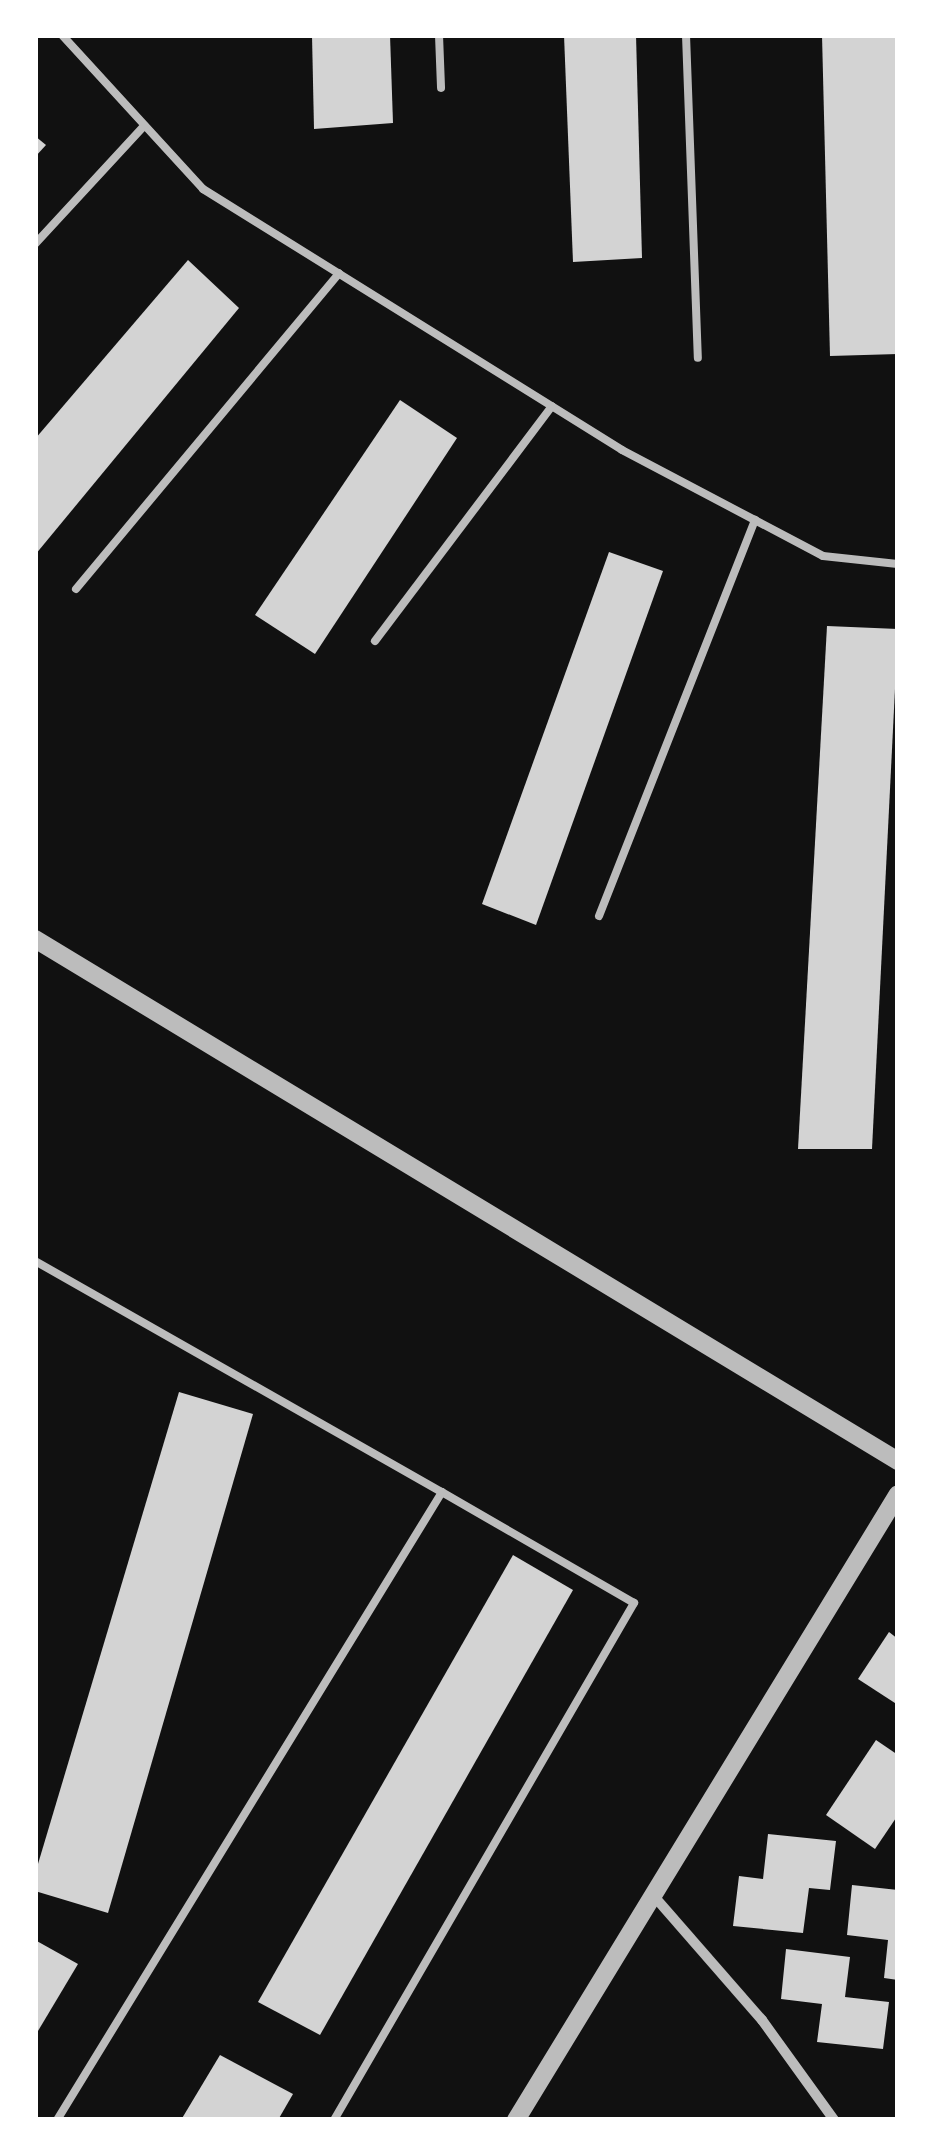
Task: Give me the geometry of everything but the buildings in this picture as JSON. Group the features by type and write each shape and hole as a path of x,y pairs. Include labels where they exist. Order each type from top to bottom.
{"street":[{"path":"35,939 898,1460"},
{"path":"516,2120 898,1494"},
{"path":"653,1895 762,2020 834,2120"}],"lane":[{"path":"62,35 203,189 552,406 755,520 822,556 898,564"},
{"path":"439,35 441,88"},
{"path":"686,35 698,358"},
{"path":"35,244 144,126"},
{"path":"76,589 338,274"},
{"path":"375,641 552,406"},
{"path":"599,916 755,520"},
{"path":"35,1261 634,1603 334,2120"},
{"path":"57,2120 442,1492"}]}
